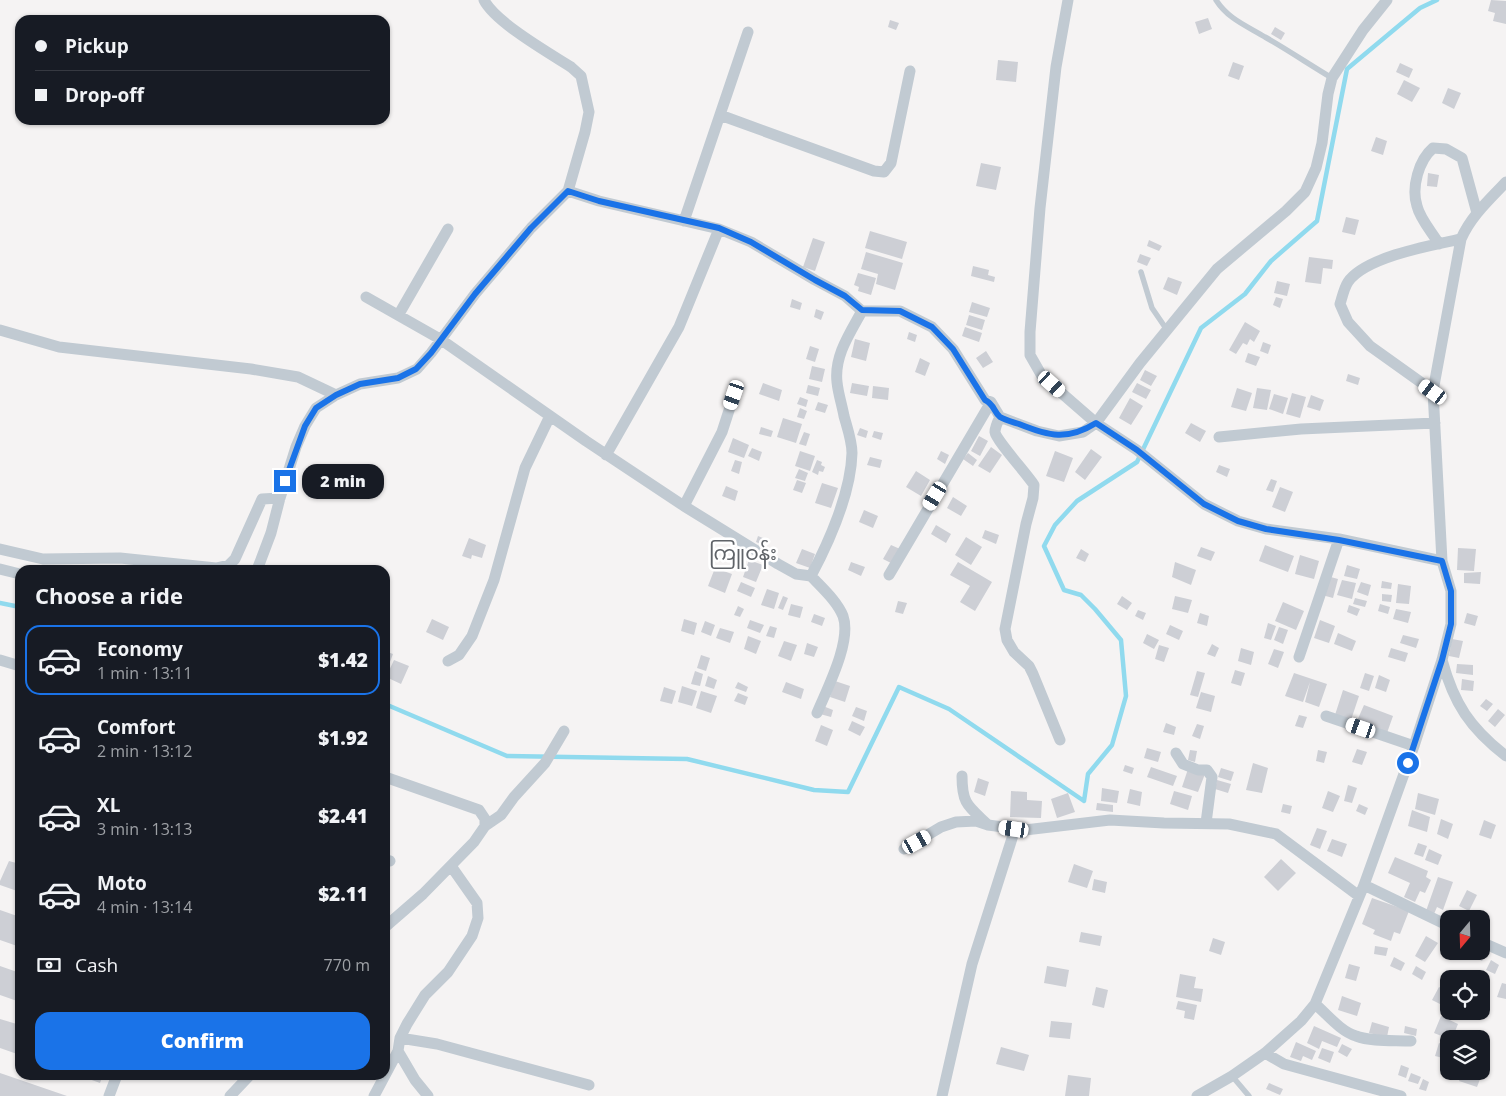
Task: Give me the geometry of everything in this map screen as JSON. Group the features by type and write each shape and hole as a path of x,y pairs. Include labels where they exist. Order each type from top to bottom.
{"street":[{"path":"259,565 305,426 316,408 336,395 360,384 398,378 416,369 431,353 475,294 531,228 568,191 589,112 581,76 571,67 500,19 488,9 484,0"},
{"path":"1068,0 1056,67 1042,189 1030,356 1042,376 1096,423 1137,450 1204,504 1238,521 1266,529 1339,540 1442,561"},
{"path":"568,191 599,201 719,228 751,242 845,296 862,310 900,311 932,327 953,349 985,400 991,402 1000,417 1037,431 1059,436 1083,432 1096,423 1140,363 1217,269 1286,211 1305,192 1316,168 1322,143 1328,94 1332,78 1363,30 1387,0"},
{"path":"684,221 748,32"},
{"path":"720,115 874,171 884,172 891,162 910,71"},
{"path":"1439,244 1417,206 1415,192 1418,175 1426,154 1433,148 1446,149 1462,158 1477,213"},
{"path":"1197,1096 1232,1076 1265,1053 1301,1021 1315,1004 1362,890 1414,746 1442,660 1451,624 1451,591 1442,561 1433,392 1461,239 1477,213 1506,182"},
{"path":"606,455 680,327 719,228"},
{"path":"399,314 448,229"},
{"path":"1433,392 1370,346 1348,322 1340,304 1348,282 1365,267 1420,247 1461,239"},
{"path":"366,297 399,314 440,339 606,455 684,506 796,574 811,576 837,606 843,616 844,625 842,651 817,713"},
{"path":"811,576 820,560 850,476 852,451 837,382 837,365 841,351 862,310"},
{"path":"0,330 60,347 290,375 336,395"},
{"path":"684,506 722,432 734,395"},
{"path":"889,575 991,402"},
{"path":"448,661 459,655 472,636 494,580 525,468 550,416"},
{"path":"1000,417 995,431 998,440 1024,470 1034,485 1033,498 1005,629 1007,640 1014,652 1029,666 1060,740"},
{"path":"1219,437 1301,429 1435,424"},
{"path":"230,565 235,559 262,499 268,497 280,498"},
{"path":"1299,657 1339,540"},
{"path":"0,549 43,559 120,558 187,565"},
{"path":"0,569 15,573"},
{"path":"0,660 15,664"},
{"path":"1442,660 1455,700 1469,721 1506,756"},
{"path":"1326,716 1414,746"},
{"path":"390,923 451,866 474,842 485,826 501,815 514,797 545,763 564,731"},
{"path":"1176,753 1182,764 1198,770 1207,770 1212,777 1206,823"},
{"path":"962,776 962,792 968,805 988,825"},
{"path":"390,779 479,810 485,818 485,826"},
{"path":"904,849 941,828 956,822 976,822 1014,829 1032,830 1110,820 1229,824 1276,834 1362,890 1440,922"},
{"path":"942,1096 972,964 1014,829"},
{"path":"390,1066 398,1051 400,1038 425,995 448,972 472,936 478,918 477,903 451,866"},
{"path":"1490,946 1506,953"},
{"path":"1315,1004 1345,1030 1355,1036 1411,1041"},
{"path":"400,1038 438,1044 589,1086"},
{"path":"398,1051 415,1080 428,1096"},
{"path":"1265,1053 1284,1064 1401,1096"},
{"path":"109,1096 115,1080"},
{"path":"230,1096 245,1080"},
{"path":"374,1096 383,1080"}],"lane":[{"path":"1216,0 1224,12 1238,22 1332,78"},
{"path":"1141,272 1152,308 1167,330"},
{"path":"1232,1076 1250,1096"}],"building":[{"path":"1491,0 1506,1 1506,24 1493,21 1495,13 1488,11"},
{"path":"1208,18 1212,29 1199,34 1195,22"},
{"path":"890,20 899,23 896,30 888,27"},
{"path":"1275,27 1285,33 1281,40 1271,34"},
{"path":"998,60 1018,62 1016,82 996,80"},
{"path":"1233,62 1244,66 1239,80 1228,76"},
{"path":"1400,63 1413,69 1409,78 1396,72"},
{"path":"1404,80 1420,88 1412,102 1397,94"},
{"path":"1448,88 1461,93 1454,109 1442,103"},
{"path":"1376,137 1387,141 1383,155 1371,151"},
{"path":"981,163 1001,167 996,190 976,186"},
{"path":"1428,173 1439,175 1437,187 1427,186"},
{"path":"1346,217 1359,220 1355,235 1342,232"},
{"path":"870,231 907,242 902,259 865,248"},
{"path":"813,238 825,242 815,271 803,267"},
{"path":"1149,240 1162,246 1159,251 1147,246"},
{"path":"866,252 903,263 895,290 876,284 878,274 861,269"},
{"path":"1140,254 1151,258 1147,266 1137,262"},
{"path":"1309,257 1333,260 1332,269 1323,268 1321,284 1305,282"},
{"path":"973,266 989,270 988,275 995,277 994,282 971,276"},
{"path":"858,273 876,278 871,295 858,291 859,287 854,285"},
{"path":"1168,277 1182,282 1177,295 1163,289"},
{"path":"1277,281 1290,284 1287,296 1274,293"},
{"path":"1276,297 1283,299 1280,308 1273,305"},
{"path":"792,299 802,303 800,310 790,307"},
{"path":"972,302 990,308 987,317 969,312"},
{"path":"816,309 824,312 821,320 814,317"},
{"path":"969,315 985,320 982,330 966,325"},
{"path":"1245,322 1260,331 1254,342 1250,339 1247,345 1243,343 1236,354 1229,350"},
{"path":"965,327 982,333 979,342 962,336"},
{"path":"909,332 917,335 915,342 907,339"},
{"path":"855,339 870,343 866,361 851,357"},
{"path":"1263,342 1271,345 1268,354 1260,351"},
{"path":"810,346 819,349 815,362 806,359"},
{"path":"986,351 993,362 983,368 976,358"},
{"path":"1248,353 1260,357 1256,366 1245,362"},
{"path":"920,358 930,363 925,376 915,372"},
{"path":"812,366 825,369 822,382 809,379"},
{"path":"1145,370 1157,376 1151,386 1140,380"},
{"path":"1348,374 1360,378 1358,385 1346,381"},
{"path":"763,383 782,390 779,401 759,394"},
{"path":"852,383 869,386 867,396 850,393"},
{"path":"1137,383 1151,390 1146,399 1132,392"},
{"path":"808,385 820,388 818,396 806,393"},
{"path":"873,386 889,388 888,400 872,398"},
{"path":"1237,388 1252,393 1246,411 1231,407"},
{"path":"1257,388 1271,390 1267,410 1253,408"},
{"path":"1292,393 1306,397 1300,418 1286,414"},
{"path":"1274,394 1288,398 1283,414 1269,409"},
{"path":"1311,395 1324,400 1320,411 1307,407"},
{"path":"800,397 808,400 806,407 797,404"},
{"path":"1130,398 1143,406 1131,425 1119,418"},
{"path":"818,402 828,405 825,413 815,410"},
{"path":"800,408 807,411 804,419 797,417"},
{"path":"783,418 802,424 796,443 777,437"},
{"path":"1191,423 1206,431 1200,442 1185,433"},
{"path":"761,427 773,431 771,437 759,434"},
{"path":"860,428 868,431 866,438 857,435"},
{"path":"874,431 883,433 881,440 872,437"},
{"path":"804,432 810,434 806,446 799,444"},
{"path":"979,436 988,441 980,456 971,451"},
{"path":"733,438 749,445 744,458 728,452"},
{"path":"991,447 1002,455 990,473 978,466"},
{"path":"752,448 762,452 759,461 748,456"},
{"path":"1091,449 1102,457 1085,480 1075,472"},
{"path":"800,451 815,456 810,471 795,466"},
{"path":"941,451 949,455 945,464 937,459"},
{"path":"1055,451 1073,458 1064,482 1046,476"},
{"path":"968,453 977,460 973,466 963,459"},
{"path":"870,457 882,460 880,468 867,465"},
{"path":"735,460 742,462 739,474 731,471"},
{"path":"817,460 822,462 821,465 825,467 823,472 819,471 818,475 812,472"},
{"path":"1219,465 1230,469 1227,477 1216,472"},
{"path":"799,469 808,473 805,481 795,478"},
{"path":"916,471 930,480 921,496 906,487"},
{"path":"1271,479 1277,481 1273,492 1266,490"},
{"path":"797,480 806,483 802,493 793,490"},
{"path":"822,483 838,488 831,508 815,503"},
{"path":"726,486 738,491 735,501 722,496"},
{"path":"1280,487 1293,492 1285,512 1272,507"},
{"path":"953,497 967,506 961,516 947,508"},
{"path":"864,510 878,516 873,528 859,522"},
{"path":"936,525 951,534 946,543 931,534"},
{"path":"985,530 999,535 996,544 982,538"},
{"path":"758,536 768,540 765,546 756,542"},
{"path":"966,537 982,547 971,565 955,555"},
{"path":"469,538 486,545 482,558 472,555 471,559 462,556"},
{"path":"891,545 900,549 893,564 883,559"},
{"path":"1265,545 1294,556 1288,572 1259,561"},
{"path":"1201,547 1215,552 1211,561 1197,556"},
{"path":"1458,548 1476,549 1474,571 1457,570"},
{"path":"802,549 815,554 810,568 796,563"},
{"path":"1081,549 1089,554 1085,562 1076,558"},
{"path":"1300,555 1319,561 1314,579 1295,574"},
{"path":"749,560 763,565 756,582 743,577"},
{"path":"851,562 865,567 861,576 848,570"},
{"path":"958,562 992,582 975,611 960,602 970,586 950,575"},
{"path":"1175,562 1196,570 1191,585 1172,577"},
{"path":"1347,565 1360,569 1357,579 1344,576"},
{"path":"715,568 732,574 725,593 708,586"},
{"path":"1481,572 1480,584 1464,583 1464,573"},
{"path":"1327,576 1338,579 1333,598 1322,595"},
{"path":"1342,580 1356,583 1352,599 1337,595"},
{"path":"1382,581 1392,583 1391,589 1381,588"},
{"path":"741,582 755,588 751,597 737,591"},
{"path":"1361,582 1371,585 1368,596 1357,592"},
{"path":"1398,584 1411,586 1409,604 1396,603"},
{"path":"767,589 779,593 774,609 761,605"},
{"path":"1382,594 1392,595 1391,602 1382,601"},
{"path":"783,596 788,598 783,610 778,608"},
{"path":"1122,596 1132,603 1127,610 1117,604"},
{"path":"1175,596 1192,600 1188,613 1172,609"},
{"path":"1355,598 1367,601 1365,607 1353,604"},
{"path":"898,601 907,603 903,614 895,612"},
{"path":"1283,602 1304,611 1296,630 1275,621"},
{"path":"791,604 803,607 800,618 788,615"},
{"path":"1380,604 1390,607 1388,614 1378,611"},
{"path":"1349,605 1360,609 1357,616 1347,612"},
{"path":"738,606 744,609 740,617 734,615"},
{"path":"1396,609 1411,612 1408,623 1393,619"},
{"path":"1138,610 1146,613 1143,620 1135,616"},
{"path":"1200,613 1209,616 1207,626 1197,623"},
{"path":"1467,613 1478,616 1475,626 1464,623"},
{"path":"814,614 825,618 822,626 811,622"},
{"path":"432,619 449,627 443,640 426,632"},
{"path":"684,619 697,623 694,635 681,631"},
{"path":"750,620 764,625 760,633 747,628"},
{"path":"1320,620 1335,626 1329,643 1314,638"},
{"path":"705,621 715,625 711,636 701,632"},
{"path":"1268,623 1276,626 1271,640 1264,638"},
{"path":"1170,625 1183,631 1179,640 1166,634"},
{"path":"770,626 777,628 774,638 766,636"},
{"path":"1279,627 1288,630 1283,644 1274,640"},
{"path":"720,628 734,632 730,643 716,638"},
{"path":"1338,633 1356,641 1352,651 1334,644"},
{"path":"1147,634 1159,640 1154,649 1143,643"},
{"path":"1403,635 1419,639 1416,648 1400,643"},
{"path":"748,636 761,641 756,654 744,649"},
{"path":"1452,639 1463,641 1459,658 1449,656"},
{"path":"784,641 797,645 791,661 778,656"},
{"path":"807,643 818,647 814,657 804,654"},
{"path":"1212,644 1219,648 1215,657 1207,654"},
{"path":"1159,645 1169,648 1164,662 1155,659"},
{"path":"1241,648 1254,652 1251,665 1238,661"},
{"path":"1391,648 1408,653 1405,662 1388,657"},
{"path":"1274,649 1284,652 1278,668 1268,664"},
{"path":"701,655 710,658 706,671 697,668"},
{"path":"394,660 409,666 401,684 390,679 390,668"},
{"path":"1457,664 1473,665 1473,675 1456,673"},
{"path":"1235,670 1245,673 1241,686 1231,683"},
{"path":"695,671 703,674 700,686 691,684"},
{"path":"1197,671 1205,673 1198,697 1190,695"},
{"path":"1294,673 1327,684 1319,707 1305,702 1310,682 1303,702 1285,696"},
{"path":"1365,673 1374,676 1369,691 1360,688"},
{"path":"1379,675 1390,680 1386,692 1375,688"},
{"path":"708,676 717,680 714,689 705,686"},
{"path":"1462,679 1474,681 1473,691 1461,690"},
{"path":"835,681 850,686 845,702 830,697"},
{"path":"738,682 748,687 746,692 735,688"},
{"path":"786,682 804,689 801,699 782,692"},
{"path":"682,686 697,691 692,706 678,702"},
{"path":"664,687 676,691 672,704 660,701"},
{"path":"1343,690 1359,696 1351,720 1335,715"},
{"path":"701,691 717,696 711,713 696,708"},
{"path":"1201,692 1215,696 1211,712 1196,708"},
{"path":"738,693 748,697 745,705 734,701"},
{"path":"1486,699 1493,704 1487,711 1480,706"},
{"path":"1364,705 1393,716 1387,733 1357,721"},
{"path":"823,706 833,710 831,717 820,714"},
{"path":"856,707 867,711 864,721 852,716"},
{"path":"1498,709 1505,715 1495,727 1488,721"},
{"path":"1299,715 1307,717 1303,728 1295,726"},
{"path":"852,721 865,727 860,736 848,730"},
{"path":"1166,723 1176,727 1174,735 1163,732"},
{"path":"1197,724 1204,726 1200,739 1192,736"},
{"path":"821,725 833,730 827,746 815,741"},
{"path":"1147,748 1161,752 1158,762 1144,758"},
{"path":"1357,749 1367,752 1362,765 1352,762"},
{"path":"1190,750 1197,751 1195,762 1188,760"},
{"path":"1318,750 1327,752 1324,763 1316,761"},
{"path":"1253,763 1268,768 1262,793 1246,790"},
{"path":"1125,765 1134,768 1132,774 1123,771"},
{"path":"1151,767 1177,776 1173,786 1147,777"},
{"path":"1221,768 1234,772 1231,781 1218,777"},
{"path":"1188,769 1205,774 1198,792 1182,787"},
{"path":"978,778 989,782 985,796 974,792"},
{"path":"1217,780 1231,784 1228,793 1215,789"},
{"path":"1348,785 1357,788 1352,803 1344,801"},
{"path":"1102,788 1119,791 1117,803 1101,801"},
{"path":"1130,789 1142,792 1140,806 1127,803"},
{"path":"1011,791 1027,792 1027,800 1042,801 1041,818 1010,817"},
{"path":"1174,791 1192,796 1188,810 1170,804"},
{"path":"1328,791 1340,796 1333,812 1322,808"},
{"path":"1068,793 1075,812 1057,818 1051,799"},
{"path":"1418,793 1439,799 1435,815 1415,809"},
{"path":"1097,803 1113,805 1113,812 1096,810"},
{"path":"1283,804 1292,806 1290,814 1281,812"},
{"path":"1359,804 1368,808 1365,815 1356,811"},
{"path":"1412,810 1430,817 1427,832 1408,826"},
{"path":"1441,819 1453,824 1448,839 1437,834"},
{"path":"1484,820 1496,825 1491,839 1479,835"},
{"path":"1317,828 1327,831 1320,849 1310,845"},
{"path":"1332,839 1347,844 1342,857 1327,851"},
{"path":"1418,843 1427,846 1423,857 1414,854"},
{"path":"1429,849 1442,855 1438,865 1425,860"},
{"path":"1395,857 1428,871 1426,877 1431,880 1425,893 1420,891 1415,902 1404,897 1410,883 1388,873"},
{"path":"1281,859 1296,873 1278,891 1264,877"},
{"path":"9,861 15,863 15,890 0,885"},
{"path":"1074,864 1093,871 1087,888 1068,882"},
{"path":"1438,877 1453,882 1443,910 1437,907 1434,914 1426,911"},
{"path":"1094,879 1107,882 1105,893 1092,890"},
{"path":"1467,890 1477,895 1470,910 1459,906"},
{"path":"1372,898 1409,911 1400,934 1394,932 1391,941 1373,934 1375,930 1362,924"},
{"path":"0,910 15,915 15,945 0,940"},
{"path":"1081,932 1102,936 1100,946 1079,942"},
{"path":"1426,936 1438,943 1425,962 1415,956"},
{"path":"1213,938 1225,942 1221,955 1209,951"},
{"path":"1375,946 1388,948 1386,956 1374,954"},
{"path":"1394,957 1405,963 1401,971 1390,966"},
{"path":"1491,960 1499,965 1495,974 1490,970 1486,970"},
{"path":"1349,964 1360,967 1356,981 1345,978"},
{"path":"0,966 15,971 15,1000 0,995"},
{"path":"1047,966 1069,970 1066,987 1044,983"},
{"path":"1416,966 1426,972 1422,980 1412,974"},
{"path":"1180,974 1196,977 1194,988 1203,989 1201,1002 1176,997"},
{"path":"1502,983 1506,984 1506,999 1497,997"},
{"path":"1096,987 1108,990 1104,1008 1092,1005"},
{"path":"1439,987 1440,988 1440,1004 1432,1000"},
{"path":"1342,996 1361,1003 1357,1016 1338,1010"},
{"path":"1178,1001 1197,1005 1194,1020 1184,1018 1185,1011 1176,1009"},
{"path":"1440,1018 1440,1020 1450,1020 1458,1024 1456,1030 1440,1030 1440,1035 1434,1033"},
{"path":"0,1019 15,1024 15,1053 0,1048"},
{"path":"1051,1021 1072,1023 1070,1039 1049,1037"},
{"path":"1372,1022 1389,1027 1387,1037 1369,1033"},
{"path":"1314,1026 1341,1038 1337,1047 1322,1041 1319,1049 1307,1043"},
{"path":"1405,1026 1417,1029 1416,1036 1404,1033"},
{"path":"1296,1042 1316,1051 1312,1060 1303,1056 1301,1061 1290,1057"},
{"path":"1439,1043 1440,1057 1435,1056"},
{"path":"1342,1044 1352,1049 1347,1057 1338,1052"},
{"path":"1001,1047 1029,1055 1024,1071 996,1064"},
{"path":"1322,1048 1334,1052 1330,1063 1318,1058"},
{"path":"1401,1065 1409,1068 1406,1078 1398,1075"},
{"path":"0,1073 15,1078 15,1080 20,1080 67,1096 0,1096"},
{"path":"1411,1073 1421,1077 1418,1084 1408,1081"},
{"path":"1068,1075 1091,1078 1089,1096 1065,1096"},
{"path":"1423,1079 1429,1082 1426,1091 1419,1089"},
{"path":"1459,1080 1480,1080 1477,1087"},
{"path":"1269,1083 1283,1089 1280,1095 1266,1089"}],"waterway":[{"path":"390,706 507,756 687,759 814,790 848,792 899,687 949,709 1084,801 1088,774 1112,745 1126,696 1121,640 1081,595 1064,590 1044,546 1055,525 1077,501 1137,462 1201,328 1245,294 1271,261 1317,221 1347,69 1420,8 1437,0"},
{"path":"0,603 15,606"}],"district":[{"name":"ကြူဝန်း","path":"743,552"}],"route":[{"path":"285,481 296,447 305,426 316,408 336,395 360,384 398,378 416,369 431,353 475,294 531,228 568,191 599,201 719,228 751,242 845,296 862,310 900,311 932,327 953,349 985,400 991,402 1000,417 1037,431 1059,436 1083,432 1096,423 1137,450 1204,504 1238,521 1266,529 1339,540 1442,561 1451,591 1451,624 1442,660 1408,763"}]}
